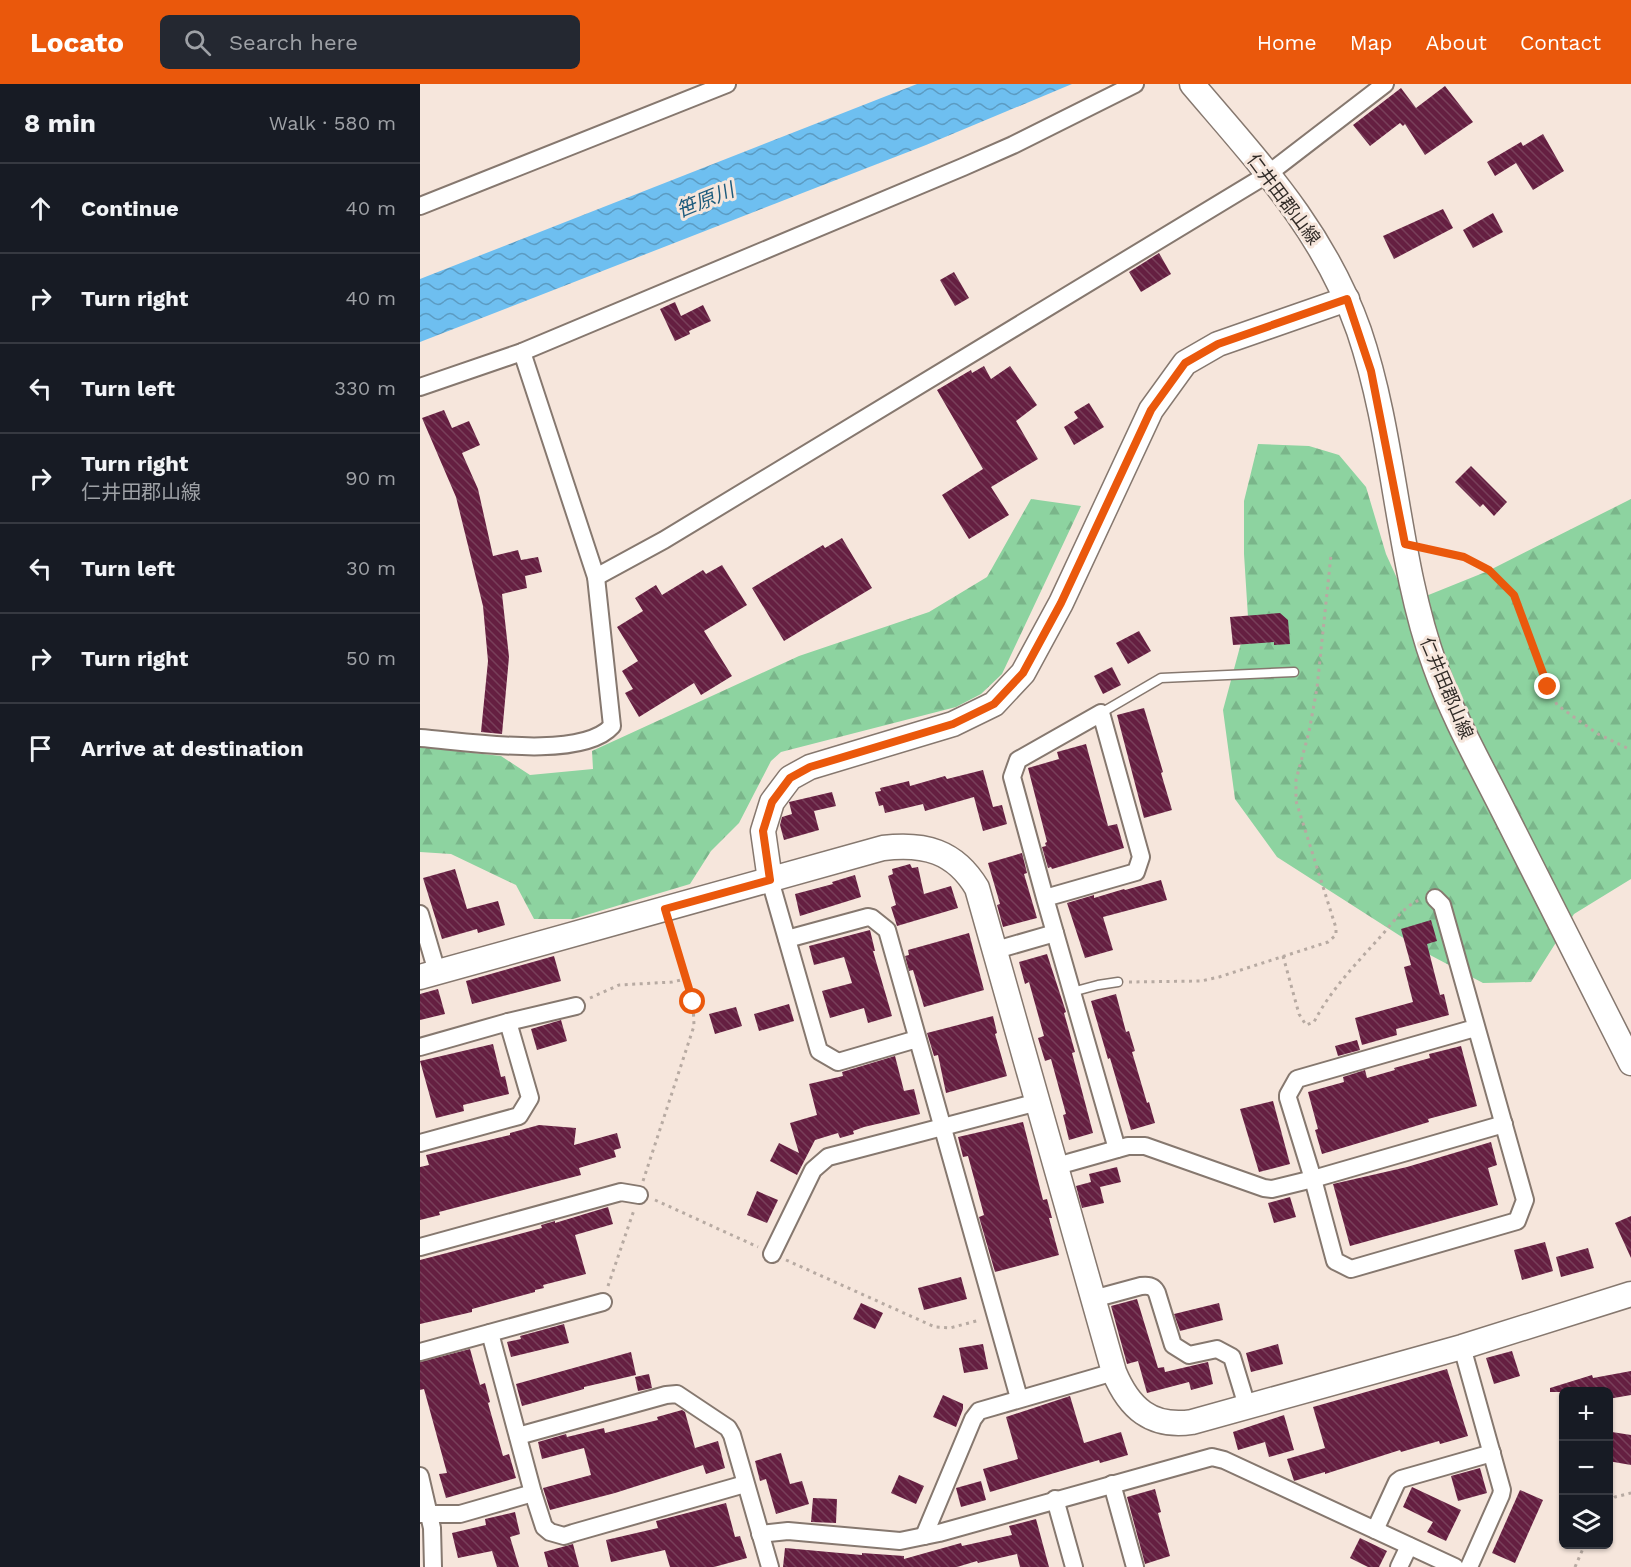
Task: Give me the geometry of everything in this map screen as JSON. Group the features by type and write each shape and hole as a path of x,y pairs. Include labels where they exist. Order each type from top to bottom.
{"street":[{"path":"420,206 727,84"},
{"path":"420,387 522,352 963,167 1013,145 1135,84"},
{"name":"仁井田郡山線","path":"1192,84 1301,216 1322,249 1347,299 1371,371 1419,620 1436,670 1471,747 1631,1062"},
{"path":"596,577 664,540 1268,174 1385,84"},
{"path":"917,1039 838,1062 819,1051 770,880 763,831 772,802 790,778 810,767 953,724 994,704 1023,673 1061,603 1151,410 1185,363 1218,344 1347,299"},
{"path":"420,738 488,746 555,745 583,742 606,733 612,726 596,577 522,352"},
{"path":"1046,898 1136,872 1142,857 1101,713 1018,760 1012,777 1055,933 1117,1149"},
{"path":"420,914 429,974 883,848 901,846 929,849 958,864 979,893 1114,1372 1120,1388 1129,1401 1147,1415 1166,1423 1192,1422 1462,1347 1631,1294"},
{"path":"1435,898 1442,905 1525,1200 1517,1221 1351,1269 1335,1261 1288,1098 1297,1079 1475,1028"},
{"path":"787,939 872,918 886,930 1018,1398"},
{"path":"996,950 1055,933"},
{"path":"420,1047 508,1022 576,1006"},
{"path":"420,1143 519,1116 530,1098 508,1022"},
{"path":"772,1254 813,1170 828,1157 1038,1102"},
{"path":"1057,1166 1128,1146 1145,1146 1268,1189 1313,1179 1504,1124"},
{"path":"420,1247 621,1192 639,1195"},
{"path":"1093,1299 1141,1286 1152,1287 1157,1293 1173,1345 1189,1355 1217,1349 1232,1357 1247,1406"},
{"path":"420,1352 603,1302"},
{"path":"490,1333 532,1493 544,1527 550,1532 564,1536 745,1484"},
{"path":"1462,1347 1492,1453 1501,1495 1469,1567"},
{"path":"924,1536 975,1414 988,1407 1114,1372"},
{"path":"518,1436 666,1395 677,1394 728,1428 732,1435 770,1567"},
{"path":"1375,1530 1397,1482 1401,1479 1492,1453"},
{"path":"760,1534 788,1531 900,1541 1212,1457 1224,1460 1455,1567"},
{"path":"420,1476 424,1514 432,1528 433,1567"},
{"path":"1112,1484 1135,1567"},
{"path":"424,1514 460,1514 532,1493"},
{"path":"1055,1499 1074,1567"},
{"path":"1399,1567 1409,1546"}],"lane":[{"path":"1101,713 1161,678 1294,672"},
{"path":"1072,992 1118,982"}],"path":[{"path":"1405,544 1464,557 1489,570 1514,595 1536,658 1557,705 1598,734 1631,750"},
{"path":"1118,982 1201,981 1328,942 1337,932 1296,801 1296,780 1309,732 1317,688 1331,555"},
{"path":"1283,956 1299,1014 1302,1021 1309,1025 1314,1022 1334,990 1398,917 1413,902 1424,898 1435,898"},
{"path":"603,1302 694,1026 693,1002 665,909"},
{"path":"576,1006 619,985 686,979"},
{"path":"639,1195 935,1327 950,1328 995,1316"},
{"path":"1613,1499 1631,1493"},
{"path":"1575,1567 1583,1549"}],"green space":[{"path":"1258,444 1309,446 1339,455 1366,487 1386,554 1400,585 1421,598 1488,571 1631,499 1631,879 1574,914 1531,982 1483,983 1430,955 1277,857 1235,799 1223,710 1248,617 1244,554 1244,501"},
{"path":"1031,499 1081,506 1002,674 981,694 956,707 781,752 771,761 739,823 711,851 690,884 573,919 534,919 516,885 451,854 420,852 420,747 501,756 530,775 593,769 592,751 799,656 929,612 987,577"}],"water":[{"name":"笹原川","path":"917,84 1072,84 926,145 420,342 420,279"}],"building":[{"path":"1445,86 1473,122 1425,155 1405,124 1403,126 1400,123 1370,146 1353,125 1401,88 1416,108"},
{"path":"1543,134 1564,171 1533,190 1516,163 1495,176 1487,162 1521,142 1523,146"},
{"path":"1443,209 1453,228 1394,259 1383,236"},
{"path":"1493,213 1503,232 1473,248 1463,230"},
{"path":"1159,253 1171,274 1141,292 1129,272"},
{"path":"954,272 969,298 955,306 940,280"},
{"path":"675,302 681,316 703,305 711,321 689,331 690,334 675,341 660,309"},
{"path":"984,366 991,379 1010,366 1037,405 1016,421 1038,459 991,487 1009,515 969,539 942,495 983,469 937,390 971,370 972,373"},
{"path":"1089,403 1104,427 1074,445 1064,427 1078,418 1074,412"},
{"path":"444,410 452,428 469,421 480,445 462,453 478,489 493,556 518,550 521,560 538,557 542,572 525,576 527,588 502,594 509,657 502,734 481,732 488,661 483,606 456,497 422,418"},
{"path":"1471,466 1507,502 1494,516 1483,504 1480,507 1455,482"},
{"path":"842,538 872,588 784,641 752,588 823,545 825,548"},
{"path":"722,565 747,605 704,631 732,676 701,695 694,683 639,717 625,693 633,689 622,671 638,661 617,627 643,611 635,598 656,585 662,595 703,570 706,574"},
{"path":"1280,613 1288,620 1290,644 1274,645 1274,642 1233,645 1230,617"},
{"path":"1139,631 1151,651 1128,664 1116,643"},
{"path":"1112,667 1121,685 1103,694 1094,676"},
{"path":"1144,708 1172,810 1144,818 1117,715"},
{"path":"1086,744 1108,826 1117,824 1124,848 1052,869 1048,868 1042,847 1046,846 1047,842 1028,768 1059,759 1057,752"},
{"path":"983,770 993,807 1002,805 1007,824 983,831 974,797 925,811 923,804 885,813 883,805 879,806 875,792 881,791 880,788 909,781 910,786 945,776 947,779"},
{"path":"832,792 836,806 814,811 819,830 784,840 780,825 782,817 792,814 789,802"},
{"path":"1022,853 1027,873 1024,874 1037,918 1003,927 997,905 1000,904 988,863"},
{"path":"910,864 912,868 918,867 924,894 951,886 958,908 897,926 891,907 896,905 888,876 893,874 892,869"},
{"path":"455,869 467,909 498,901 505,925 478,933 477,929 442,939 423,878"},
{"path":"855,875 861,897 800,916 795,894 833,884 832,882"},
{"path":"1161,880 1167,900 1103,917 1113,950 1085,958 1067,903"},
{"path":"1431,920 1437,941 1427,944 1440,995 1444,994 1449,1015 1396,1029 1397,1035 1362,1045 1355,1018 1413,1002 1404,967 1411,965 1401,929"},
{"path":"870,930 875,951 873,951 892,1016 868,1023 864,1008 830,1018 822,991 852,983 844,957 814,965 809,946"},
{"path":"969,933 984,990 924,1007 913,970 909,971 905,956 909,955 908,950"},
{"path":"1047,954 1066,1012 1064,1013 1075,1052 1072,1053 1093,1133 1069,1140 1063,1115 1066,1114 1051,1059 1045,1061 1038,1038 1044,1036 1029,982 1025,984 1019,962"},
{"path":"554,956 561,981 472,1004 466,981"},
{"path":"438,989 445,1014 420,1020 420,994"},
{"path":"1116,994 1126,1032 1129,1031 1135,1051 1132,1052 1147,1103 1149,1102 1155,1123 1131,1130 1091,1001"},
{"path":"789,1004 794,1021 759,1031 754,1014"},
{"path":"736,1007 742,1026 715,1034 709,1014"},
{"path":"993,1016 997,1033 995,1034 1007,1076 946,1093 938,1055 934,1056 927,1033"},
{"path":"561,1020 567,1041 537,1050 531,1029"},
{"path":"1357,1040 1360,1050 1338,1056 1335,1046"},
{"path":"493,1044 501,1077 505,1076 509,1094 463,1105 464,1111 436,1118 420,1061"},
{"path":"1461,1046 1477,1106 1428,1119 1429,1122 1322,1154 1308,1092 1344,1082 1343,1077 1365,1070 1367,1078 1430,1058 1429,1054"},
{"path":"895,1056 904,1091 914,1089 920,1114 864,1127 853,1131 854,1134 840,1138 838,1133 815,1140 797,1175 770,1161 779,1143 799,1153 790,1123 817,1115 809,1084 843,1076 842,1072"},
{"path":"1273,1101 1290,1164 1259,1172 1240,1109"},
{"path":"1023,1122 1043,1200 1047,1199 1052,1218 1049,1218 1059,1255 995,1272 979,1217 984,1215 968,1156 963,1157 958,1137"},
{"path":"539,1125 576,1128 574,1145 617,1133 621,1148 614,1150 616,1157 579,1168 581,1175 439,1212 440,1215 420,1220 420,1167 429,1165 426,1155 510,1135 510,1133"},
{"path":"1491,1142 1497,1165 1488,1168 1498,1205 1350,1246 1333,1184 1407,1167"},
{"path":"1117,1167 1121,1182 1100,1187 1104,1203 1082,1208 1076,1186 1091,1182 1089,1174"},
{"path":"757,1191 778,1200 767,1223 747,1215"},
{"path":"1290,1197 1296,1217 1274,1223 1268,1203"},
{"path":"608,1207 613,1224 575,1235 586,1274 543,1285 544,1288 535,1290 535,1292 472,1309 472,1312 420,1324 420,1260 542,1228 541,1225"},
{"path":"1631,1216 1631,1258 1615,1223"},
{"path":"1545,1242 1553,1271 1522,1280 1514,1250"},
{"path":"1588,1248 1594,1268 1561,1277 1556,1257"},
{"path":"961,1277 967,1299 924,1310 918,1288"},
{"path":"1137,1299 1158,1368 1164,1367 1165,1372 1208,1362 1213,1384 1191,1390 1189,1382 1147,1393 1138,1361 1127,1364 1111,1306"},
{"path":"861,1303 883,1313 875,1329 853,1319"},
{"path":"1219,1303 1223,1320 1180,1331 1174,1314"},
{"path":"564,1324 569,1343 511,1357 507,1342 521,1339 520,1336"},
{"path":"983,1344 988,1369 964,1373 959,1348"},
{"path":"1278,1344 1283,1364 1251,1372 1246,1353"},
{"path":"470,1349 480,1385 485,1383 490,1402 488,1403 503,1456 509,1454 516,1478 446,1498 439,1474 447,1473 424,1389 420,1390 420,1362"},
{"path":"1512,1351 1520,1376 1494,1384 1486,1358"},
{"path":"631,1352 636,1375 584,1387 584,1389 522,1406 516,1384"},
{"path":"1447,1369 1468,1436 1440,1444 1439,1441 1401,1452 1400,1450 1325,1474 1325,1472 1294,1481 1287,1459 1325,1448 1313,1407"},
{"path":"1631,1371 1631,1395 1613,1398 1613,1387 1559,1387 1559,1392 1550,1392 1550,1388 1592,1375 1593,1378"},
{"path":"649,1374 652,1388 638,1391 635,1377"},
{"path":"943,1395 963,1404 956,1427 933,1417"},
{"path":"1070,1396 1084,1443 1121,1432 1128,1455 1100,1463 1099,1460 990,1492 983,1469 1018,1459 1006,1417"},
{"path":"682,1410 685,1412 695,1448 718,1441 725,1468 706,1474 703,1465 615,1493 550,1510 543,1488 591,1475 584,1448 542,1459 538,1442 566,1434 567,1437 604,1428 605,1433 658,1420 657,1417"},
{"path":"1284,1415 1294,1450 1269,1457 1265,1442 1238,1450 1233,1432"},
{"path":"1613,1432 1631,1435 1631,1465 1613,1462"},
{"path":"781,1453 790,1484 802,1481 809,1504 776,1514 766,1479 760,1481 755,1461"},
{"path":"1480,1468 1487,1493 1458,1501 1451,1476"},
{"path":"899,1475 924,1486 916,1504 891,1493"},
{"path":"981,1481 986,1500 961,1507 956,1488"},
{"path":"1412,1487 1461,1510 1446,1541 1427,1532 1433,1522 1403,1507"},
{"path":"1155,1489 1161,1512 1158,1513 1170,1556 1145,1564 1127,1497"},
{"path":"1520,1490 1543,1500 1515,1563 1492,1553"},
{"path":"813,1498 837,1499 836,1523 811,1522"},
{"path":"726,1503 735,1537 740,1536 747,1558 714,1567 670,1567 665,1550 611,1562 606,1540 658,1528 656,1521"},
{"path":"515,1512 520,1534 510,1537 519,1567 497,1567 492,1551 458,1558 452,1533 486,1525 485,1519"},
{"path":"1036,1519 1049,1567 1020,1567 1017,1554 957,1567 783,1567 785,1548 862,1555 862,1553 904,1556 904,1559 961,1543 962,1546 1012,1535 1009,1526"},
{"path":"1360,1538 1387,1551 1379,1567 1368,1567 1350,1558"},
{"path":"573,1544 579,1567 548,1567 544,1552"}],"route":[{"path":"693,1002 665,909 770,880 763,831 772,802 790,778 810,767 953,724 994,704 1023,673 1061,603 1151,410 1185,363 1218,344 1347,299 1371,371 1405,544 1464,557 1489,570 1514,595 1548,687"}]}
